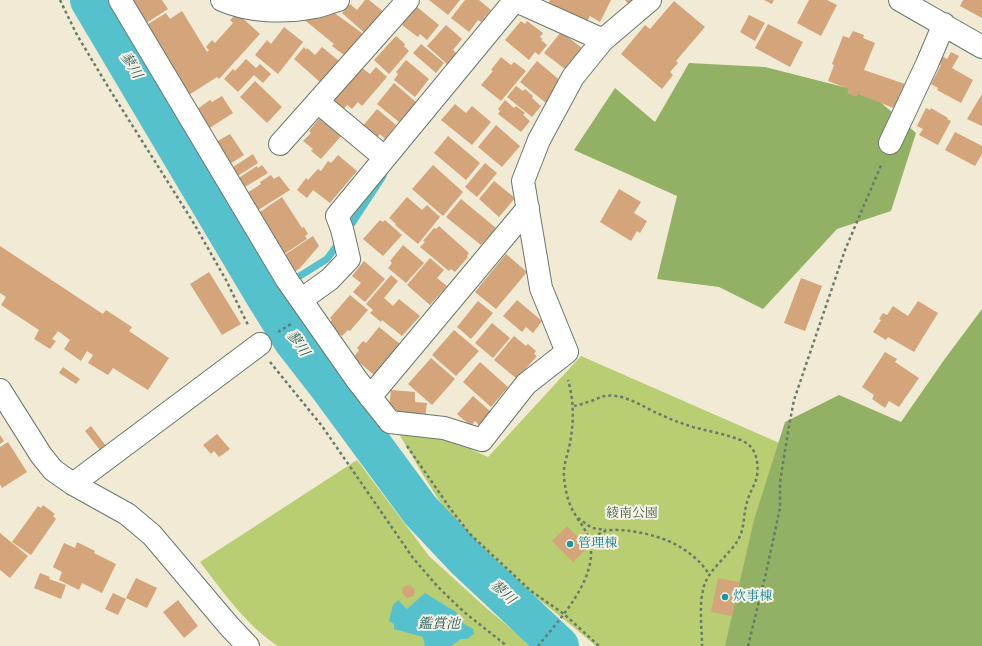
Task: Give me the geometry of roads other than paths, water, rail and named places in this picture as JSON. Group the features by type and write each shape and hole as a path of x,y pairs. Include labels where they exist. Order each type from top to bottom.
{"street":[{"path":"120,0 294,298 390,422 444,428 482,440 526,384 567,352 541,288 523,181 539,140 573,77 604,40 650,0"},
{"path":"222,0 240,7 277,11 314,7 338,0"},
{"path":"280,144 408,0"},
{"path":"294,298 330,278 349,259 345,238 337,216 514,0 604,40"},
{"path":"900,0 982,46"},
{"path":"890,143 944,24"},
{"path":"318,102 384,157"},
{"path":"370,397 528,208"},
{"path":"73,484 269,338"},
{"path":"0,390 41,455 54,470 73,484 127,514 152,535 229,626 248,646"}],"water":[{"name":"鑑賞池","path":"425,593 456,612 464,624 473,629 474,634 467,639 461,639 451,646 425,646 423,637 394,629 394,624 389,621 393,605 398,600 407,609"}],"waterway":[{"name":"蓼川","path":"90,0 293,340 420,510 467,560 559,646"},
{"path":"347,231 383,176"},
{"path":"266,297 327,259 340,241"}],"place":[{"name":"管理棟","path":"570,544"},
{"name":"炊事棟","path":"725,597"}],"park label":[{"name":"綾南公園","path":"632,514"}]}
